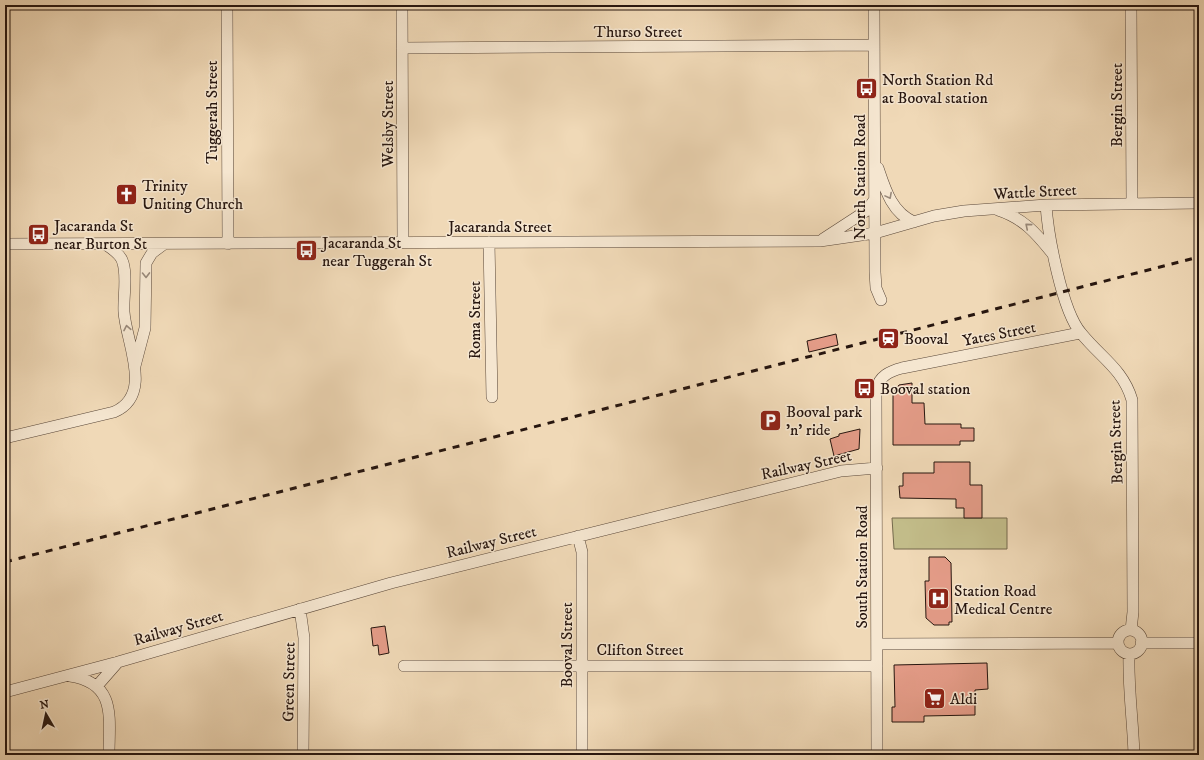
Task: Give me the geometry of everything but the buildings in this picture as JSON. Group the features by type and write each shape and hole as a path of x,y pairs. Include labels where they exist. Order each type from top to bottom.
{"street":[{"name":"Tuggerah Street","path":"227,5 228,244"},
{"name":"Welsby Street","path":"402,5 403,243"},
{"name":"North Station Road","path":"874,5 876,288 881,300"},
{"name":"Bergin Street","path":"1131,5 1132,204"},
{"name":"Thurso Street","path":"402,48 874,45"},
{"path":"876,160 887,194 893,204 903,217 914,222"},
{"path":"820,241 866,212 875,199"},
{"name":"Wattle Street","path":"875,234 914,222 964,211 1046,205 1199,203"},
{"name":"Bergin Street","path":"1046,205 1047,225 1068,310 1080,333 1119,372 1128,387 1132,400 1133,612 1131,630"},
{"path":"992,209 1019,219 1027,224 1054,255"},
{"name":"Jacaranda Street","path":"5,244 820,241 875,234"},
{"name":"Roma Street","path":"489,242 492,397"},
{"path":"5,438 118,410 127,403 133,394 135,383 135,366 124,313 123,262 118,253 105,244"},
{"path":"135,366 145,328 146,263 152,253 164,244"},
{"name":"Yates Street","path":"880,380 890,372 902,368 1080,333"},
{"name":"South Station Road","path":"877,755 876,390 880,380"},
{"name":"Railway Street","path":"5,692 118,662 391,583 842,471 877,468"},
{"name":"Booval Street","path":"578,536 582,552 582,755"},
{"name":"Green Street","path":"300,609 304,638 303,755"},
{"path":"1131,630 1138,634 1141,643 1137,651 1129,654 1122,651 1118,643 1122,633 1131,630"},
{"path":"877,644 1118,643"},
{"path":"1141,643 1199,643"},
{"path":"1129,654 1128,679 1133,723 1134,755"},
{"name":"Railway Street","path":"97,686 118,662"},
{"name":"Clifton Street","path":"404,666 877,666"},
{"path":"67,676 81,678 101,689 107,702 109,755"}],"shaded area":[{"path":"892,518 1007,518 1007,549 894,549"}],"railway":[{"path":"5,562 1199,257"}],"place":[{"name":"North Station Rd at Booval station","path":"866,88"},
{"name":"Trinity Uniting Church","path":"126,194"},
{"name":"Jacaranda St near Burton St","path":"39,234"},
{"name":"Jacaranda St near Tuggerah St","path":"306,251"},
{"name":"Booval","path":"889,338"},
{"name":"Booval station","path":"864,388"},
{"name":"Booval park 'n' ride","path":"771,420"},
{"name":"Station Road Medical Centre","path":"939,599"},
{"name":"Aldi","path":"935,698"}]}
